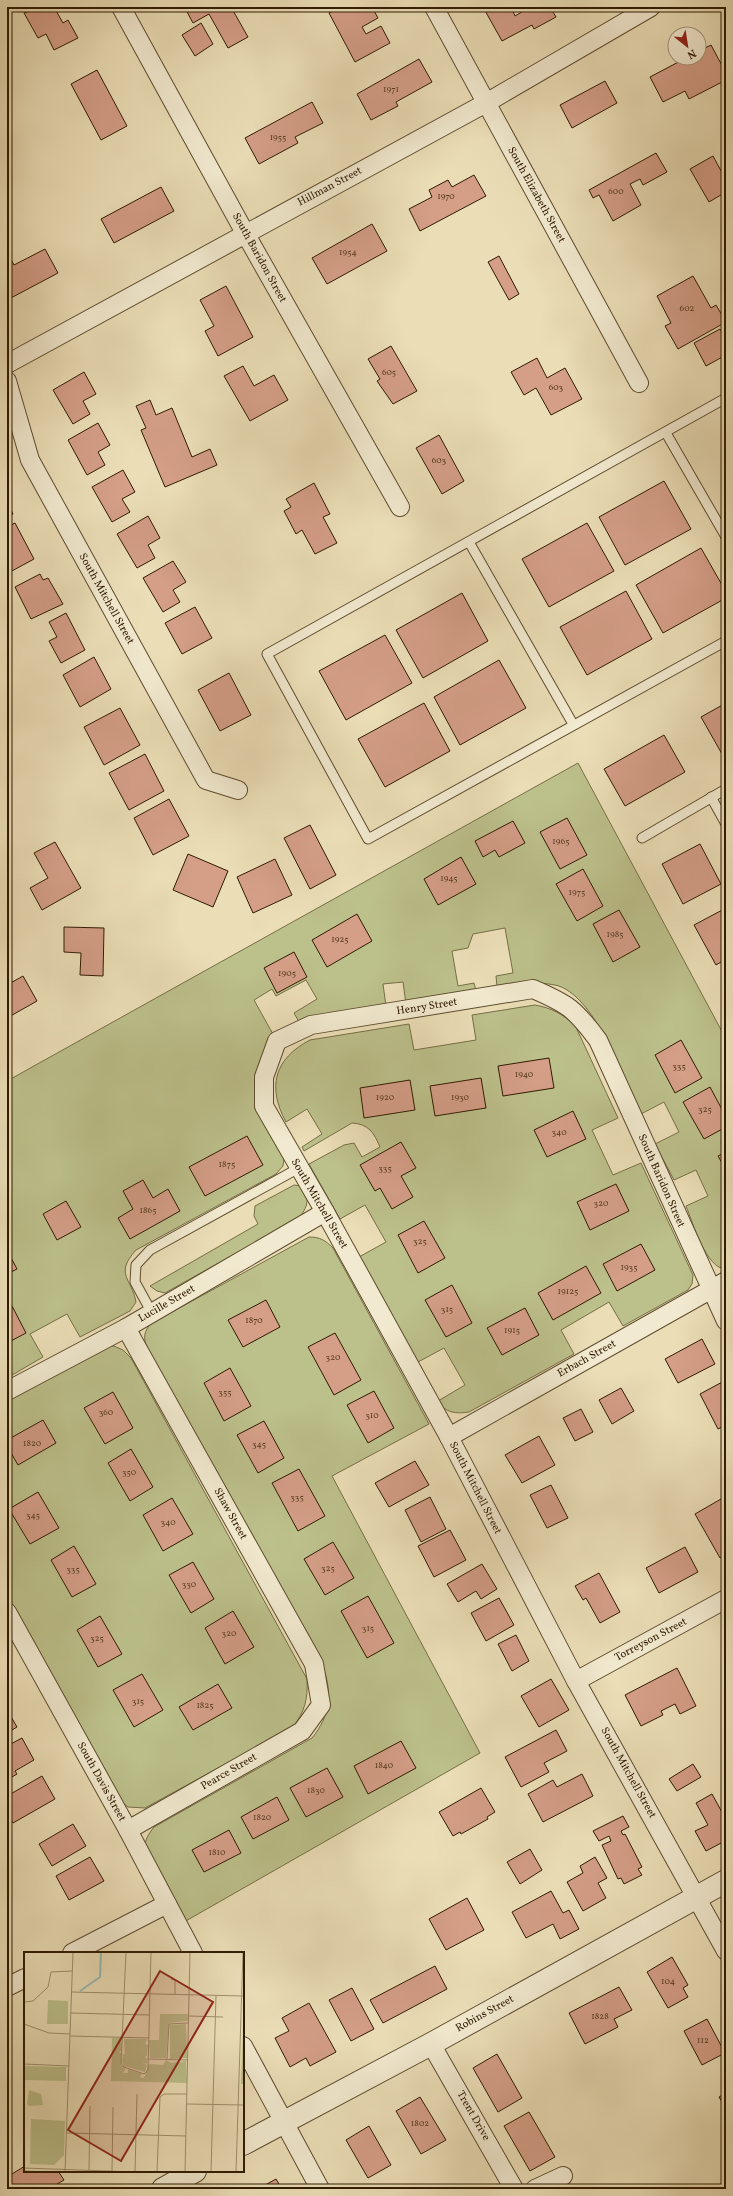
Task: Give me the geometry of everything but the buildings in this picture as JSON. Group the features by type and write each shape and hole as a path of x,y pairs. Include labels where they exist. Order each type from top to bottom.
{"street":[{"name":"South Baridon Street","path":"121,7 245,233 400,507"},
{"name":"South Elizabeth Street","path":"434,7 639,383"},
{"name":"Hillman Street","path":"7,364 486,103 651,7"},
{"name":"South Mitchell Street","path":"7,381 30,460 206,780 238,790"},
{"name":"Henry Street","path":"264,1077 277,1041 311,1025 533,989 564,1002 582,1018 598,1040"},
{"name":"South Baridon Street","path":"598,1040 710,1290 726,1320"},
{"name":"South Mitchell Street","path":"264,1077 264,1106 325,1212 449,1437 576,1681 698,1897 726,1951"},
{"name":"Lucille Street","path":"7,1391 126,1328 325,1212"},
{"name":"Erbach Street","path":"449,1437 726,1281"},
{"name":"Shaw Street","path":"126,1328 314,1664 321,1705"},
{"name":"Torreyson Street","path":"576,1681 726,1599"},
{"name":"South Davis Street","path":"7,1612 128,1830 192,1952"},
{"name":"Pearce Street","path":"128,1830 302,1731 321,1705"},
{"name":"Robins Street","path":"244,2143 283,2121 431,2044 726,1881"},
{"path":"74,1952 167,1904"},
{"path":"7,1987 24,1978"},
{"name":"Trent Drive","path":"431,2044 514,2189"},
{"path":"244,2048 320,2189"},
{"path":"163,2189 193,2172"},
{"path":"535,2189 563,2176"}],"lane":[{"path":"726,398 666,433 267,654 368,839 573,724 726,641"},
{"path":"666,433 726,537"},
{"path":"469,542 573,724"},
{"path":"642,838 726,789"},
{"path":"711,798 726,824"},
{"path":"152,1313 135,1282 136,1265 150,1250 299,1168"}],"green space":[{"path":"578,763 726,1039 726,1269 719,1267 712,1262 706,1254 686,1206 708,1196 696,1170 674,1180 655,1144 679,1132 664,1102 641,1114 607,1040 583,1004 569,991 555,985 541,983 497,987 496,976 513,973 505,928 473,934 468,948 452,951 458,986 474,983 476,991 406,1004 403,982 383,984 386,1006 299,1022 294,1013 317,999 306,980 276,996 272,989 254,1000 274,1036 258,1072 255,1086 256,1099 259,1111 284,1159 283,1166 276,1174 136,1250 126,1265 125,1271 136,1302 130,1311 80,1337 67,1314 30,1334 43,1357 7,1378 7,1081"},
{"path":"535,1005 556,1012 575,1025 618,1118 592,1130 613,1175 641,1163 693,1275 692,1284 688,1290 623,1326 609,1302 561,1330 574,1354 469,1412 451,1412 444,1408 438,1401 465,1385 444,1348 418,1362 359,1257 386,1242 365,1205 340,1219 309,1164 344,1145 354,1143 362,1157 380,1147 375,1137 367,1127 352,1123 304,1151 302,1147 322,1134 307,1109 286,1122 280,1109 277,1097 277,1075 288,1056 310,1040 409,1024 414,1050 476,1040 472,1015"},
{"path":"294,1185 302,1186 307,1198 305,1208 300,1217 165,1293 157,1291 150,1286 258,1224 254,1216 255,1206"},
{"path":"309,1237 322,1240 333,1248 429,1424 332,1476 480,1753 184,1922 145,1848 146,1840 154,1827 312,1738 323,1721 329,1696 323,1667 147,1347 145,1335 150,1324"},
{"path":"114,1346 123,1350 131,1358 307,1679 305,1704 293,1727 145,1808 128,1807 118,1799 7,1597 7,1401 106,1347"}]}
